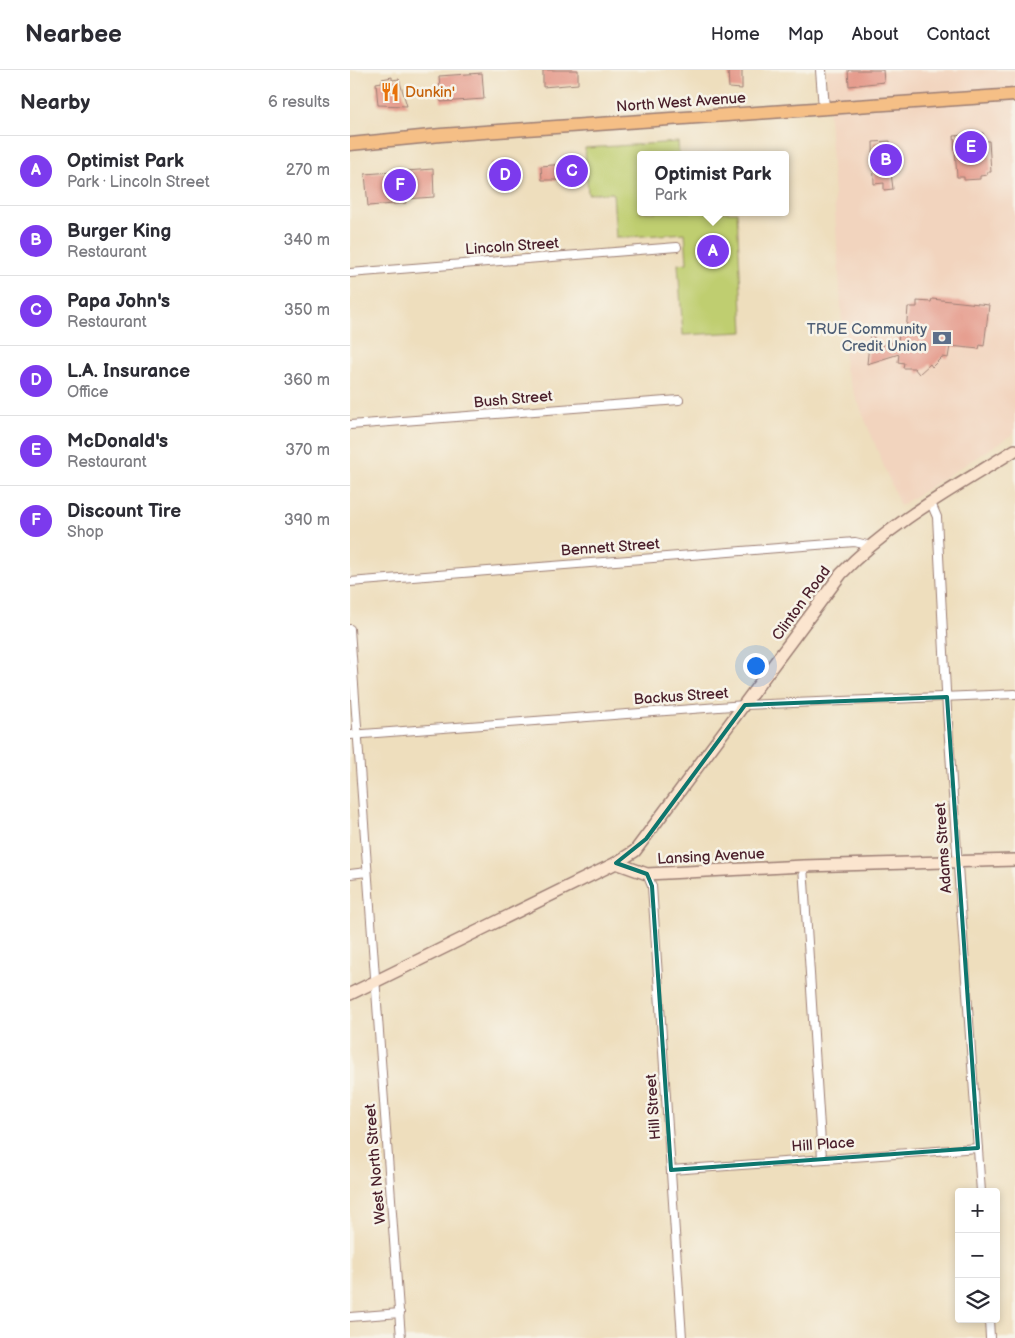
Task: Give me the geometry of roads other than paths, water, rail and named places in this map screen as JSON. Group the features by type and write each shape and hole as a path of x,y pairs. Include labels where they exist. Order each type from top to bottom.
{"main road":[{"name":"North West Avenue","path":"350,144 440,135 1015,95"},
{"name":"Clinton Road","path":"616,863 636,851 646,839 840,574 871,546 932,503 1015,450"},
{"name":"Lansing Avenue","path":"616,863 647,874 803,866 1015,860"},
{"path":"350,994 616,863"}],"street":[{"path":"821,70 824,108"},
{"name":"Lincoln Street","path":"350,272 677,247"},
{"name":"Bush Street","path":"350,425 679,400"},
{"name":"Adams Street","path":"932,503 937,517 946,697 981,1188"},
{"name":"Bennett Street","path":"350,582 855,542 871,546"},
{"name":"West North Street","path":"350,629 354,734 367,872 402,1338"},
{"name":"Backus Street","path":"354,734 745,705 1015,694"},
{"path":"803,866 822,1158"},
{"path":"350,874 367,872"},
{"name":"Hill Street","path":"647,874 652,886 682,1338"},
{"name":"Hill Place","path":"671,1170 978,1148"},
{"path":"350,1316 400,1314"},
{"path":"989,1323 990,1338"}],"place":[{"name":"Dunkin'","path":"390,92"},
{"name":"McDonald's","path":"971,147"},
{"name":"Burger King","path":"886,160"},
{"name":"Papa John's","path":"572,171"},
{"name":"L.A. Insurance","path":"505,175"},
{"name":"Discount Tire","path":"400,185"},
{"name":"Optimist Park","path":"713,251"},
{"name":"TRUE Community Credit Union","path":"942,338"}]}
